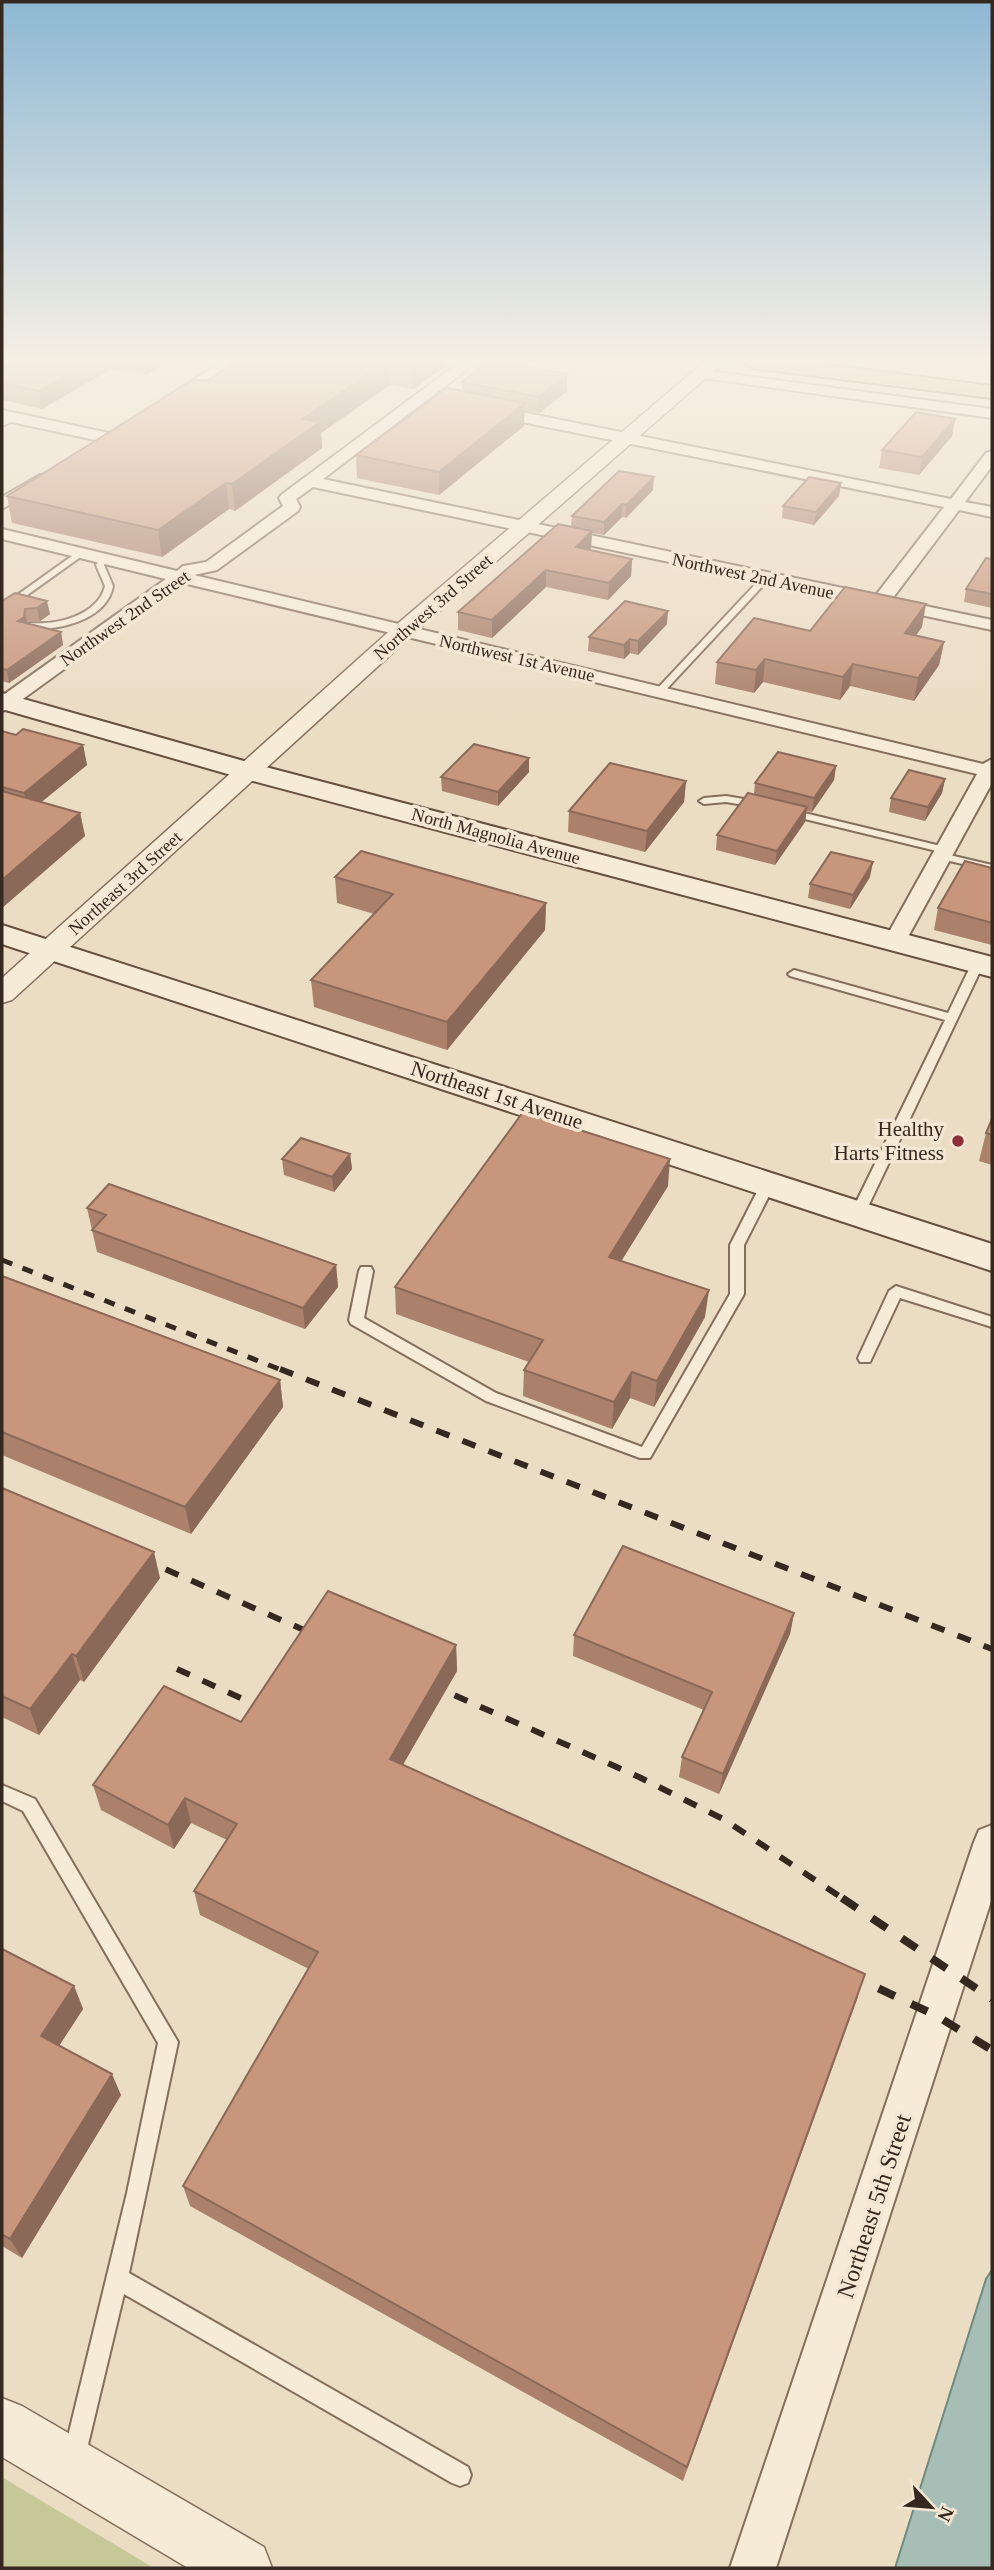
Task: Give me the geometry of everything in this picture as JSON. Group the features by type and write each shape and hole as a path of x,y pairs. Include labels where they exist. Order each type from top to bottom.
{"main road":[{"name":"North Magnolia Avenue","path":"3,703 248,771 985,965"},
{"name":"Northeast 1st Avenue","path":"2,934 992,1258"}],"street":[{"path":"2,504 37,482"},
{"name":"Northwest 2nd Street","path":"3,703 189,570 211,566 292,507 287,498 308,482"},
{"name":"Northwest 2nd Avenue","path":"313,482 992,625"},
{"name":"Northwest 3rd Street","path":"248,771 403,631 576,482"},
{"path":"844,482 992,512"},
{"path":"880,602 971,482"},
{"name":"Northwest 1st Avenue","path":"2,534 991,769"},
{"path":"895,941 991,769"},
{"name":"Northeast 3rd Street","path":"2,994 248,771"},
{"name":"Northeast 5th Street","path":"753,2568 992,1842"},
{"path":"2,2426 243,2568"}],"lane":[{"path":"3,616 82,553"},
{"path":"32,626 53,627 79,617 95,607 108,594 109,583 100,565 104,558"},
{"path":"659,692 766,578"},
{"path":"704,801 744,801 943,853 992,869"},
{"path":"858,1213 952,1018 985,965"},
{"path":"794,974 952,1018"},
{"path":"366,1271 356,1320 491,1397 645,1454 737,1294 737,1245 768,1184"},
{"path":"865,1358 895,1291 992,1322"},
{"path":"2,1793 29,1805 168,2042 117,2278 72,2467"},
{"path":"117,2278 460,2474"}],"green space":[{"path":"2,2477 20,2488 154,2568 2,2568"}],"shaded area":[{"path":"992,2270 992,2568 895,2568 986,2279"}],"building":[{"path":"29,482 235,482 226,483 158,530 7,496"},
{"path":"608,482 649,482 604,522 572,516"},
{"path":"805,482 841,483 816,512 783,506"},
{"path":"558,524 592,531 576,547 632,559 609,583 546,570 492,620 458,612"},
{"path":"986,558 992,559 992,594 966,589"},
{"path":"845,587 926,604 905,633 944,642 918,678 853,664 843,677 765,659 756,670 717,662 754,618 810,631"},
{"path":"15,593 47,601 37,608 25,609 24,617 18,621 61,632 7,670 2,669 2,601"},
{"path":"625,601 668,611 638,641 630,639 624,645 589,637"},
{"path":"23,729 83,745 24,793 2,787 2,731 16,735"},
{"path":"474,744 529,758 498,792 441,777"},
{"path":"778,752 836,766 814,798 755,783"},
{"path":"610,763 686,781 647,831 569,811"},
{"path":"909,770 945,779 928,807 891,798"},
{"path":"2,791 80,813 2,880"},
{"path":"748,793 807,807 777,851 717,835"},
{"path":"361,851 546,903 447,1022 311,980 393,894 335,877"},
{"path":"831,852 873,862 853,895 810,884"},
{"path":"965,861 992,868 992,923 938,908"},
{"path":"526,1108 561,1119 558,1123 670,1159 609,1257 709,1290 657,1381 632,1372 614,1402 524,1370 543,1340 395,1287"},
{"path":"992,1119 992,1135 986,1133"},
{"path":"301,1138 350,1154 332,1177 282,1159"},
{"path":"109,1184 336,1265 303,1308 92,1230 106,1215 87,1208"},
{"path":"2,1276 280,1380 185,1507 2,1432"},
{"path":"2,1488 154,1552 76,1656 72,1654 30,1709 2,1696"},
{"path":"623,1546 794,1613 723,1774 682,1757 712,1692 574,1635"},
{"path":"328,1591 456,1645 390,1759 865,1974 687,2467 183,2186 318,1952 194,1891 237,1824 185,1798 168,1825 93,1785 164,1686 241,1722"},
{"path":"2,1949 74,1986 41,2036 112,2074 10,2239 2,2234"}],"railway":[{"path":"2,1260 284,1371"},
{"path":"280,1369 992,1649"},
{"path":"140,1558 320,1637"},
{"path":"177,1669 269,1711"},
{"path":"429,1684 639,1777 725,1820 842,1898"},
{"path":"842,1898 992,1999"},
{"path":"846,1973 937,2016 992,2050"}],"place":[{"name":"Healthy Harts Fitness","path":"958,1141"}]}
